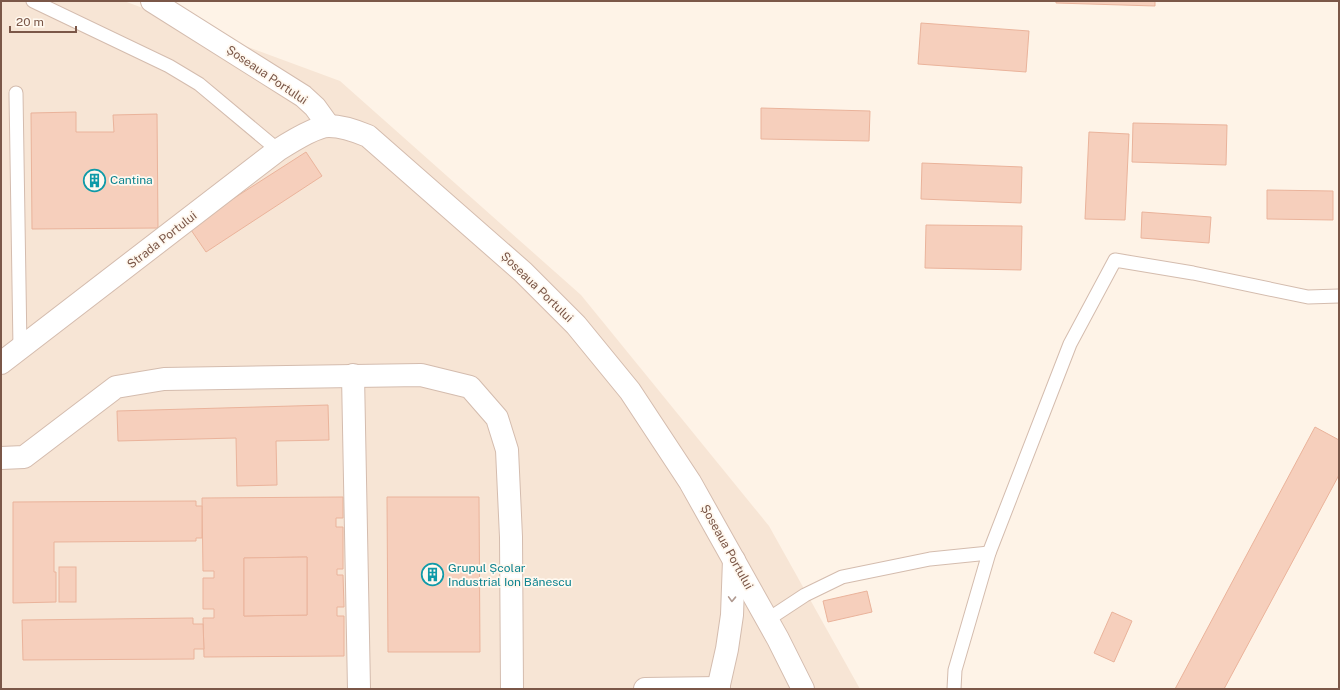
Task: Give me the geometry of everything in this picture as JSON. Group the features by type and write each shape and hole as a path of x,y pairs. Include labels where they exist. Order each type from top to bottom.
{"street":[{"name":"Șoseaua Portului","path":"152,1 303,96 315,107 328,126 348,129 368,136 523,272 576,325 630,391 690,482 778,638 803,689"},
{"name":"Strada Portului","path":"1,362 278,150 303,135 328,126"},
{"path":"353,375 359,689"},
{"path":"1,458 24,457 116,387 164,379 421,375 470,387 497,418 507,450 511,537 512,689"},
{"path":"644,689 718,688 727,649 732,615 734,560"}],"lane":[{"path":"33,1 169,66 199,84 278,150"},
{"path":"16,93 20,348"},
{"path":"954,689 955,670 989,553 1070,344 1115,260 1193,273 1308,297 1339,296"},
{"path":"767,620 805,595 842,577 930,559 989,553"}],"shaded area":[{"path":"1,1 124,1 340,81 581,295 769,526 860,689 1,689"}],"building":[{"path":"1056,1 1155,1 1155,6 1056,3"},
{"path":"921,23 1029,31 1026,72 918,64"},
{"path":"761,108 870,111 869,141 761,139"},
{"name":"Cantina","path":"76,112 76,132 114,132 113,115 157,114 158,228 32,229 31,113"},
{"path":"1133,123 1227,125 1226,165 1132,162"},
{"path":"1089,132 1129,134 1125,220 1085,219"},
{"path":"306,152 322,176 206,252 189,227"},
{"path":"922,163 1022,167 1021,203 921,199"},
{"path":"1267,190 1333,191 1333,220 1267,219"},
{"path":"1142,212 1211,217 1209,243 1141,238"},
{"path":"926,225 1022,226 1021,270 925,268"},
{"path":"328,405 329,440 276,441 277,485 237,486 236,438 118,441 117,411"},
{"path":"1315,427 1339,440 1339,475 1224,689 1175,689"},
{"path":"343,497 343,518 336,518 336,527 343,527 343,569 337,569 337,575 343,575 344,607 337,607 337,616 344,616 344,656 204,657 203,618 214,618 214,609 203,609 203,578 214,578 214,571 203,571 202,498","holes":["307,557 307,615 244,616 244,558"]},
{"name":"Grupul Școlar Industrial Ion Bănescu","path":"387,497 479,497 480,652 388,652"},
{"path":"196,501 196,506 202,506 202,538 196,538 196,541 54,542 56,602 13,603 13,502"},
{"path":"307,557 307,615 244,616 244,558"},
{"path":"59,567 76,567 76,602 59,602"},
{"path":"867,591 872,612 828,622 823,601"},
{"path":"1112,612 1132,621 1114,662 1094,653"},
{"path":"193,618 193,624 203,624 204,649 194,649 194,659 23,660 22,620"}],"place":[{"name":"Cantina","path":"95,180"},
{"name":"Grupul Școlar Industrial Ion Bănescu","path":"433,575"}]}
